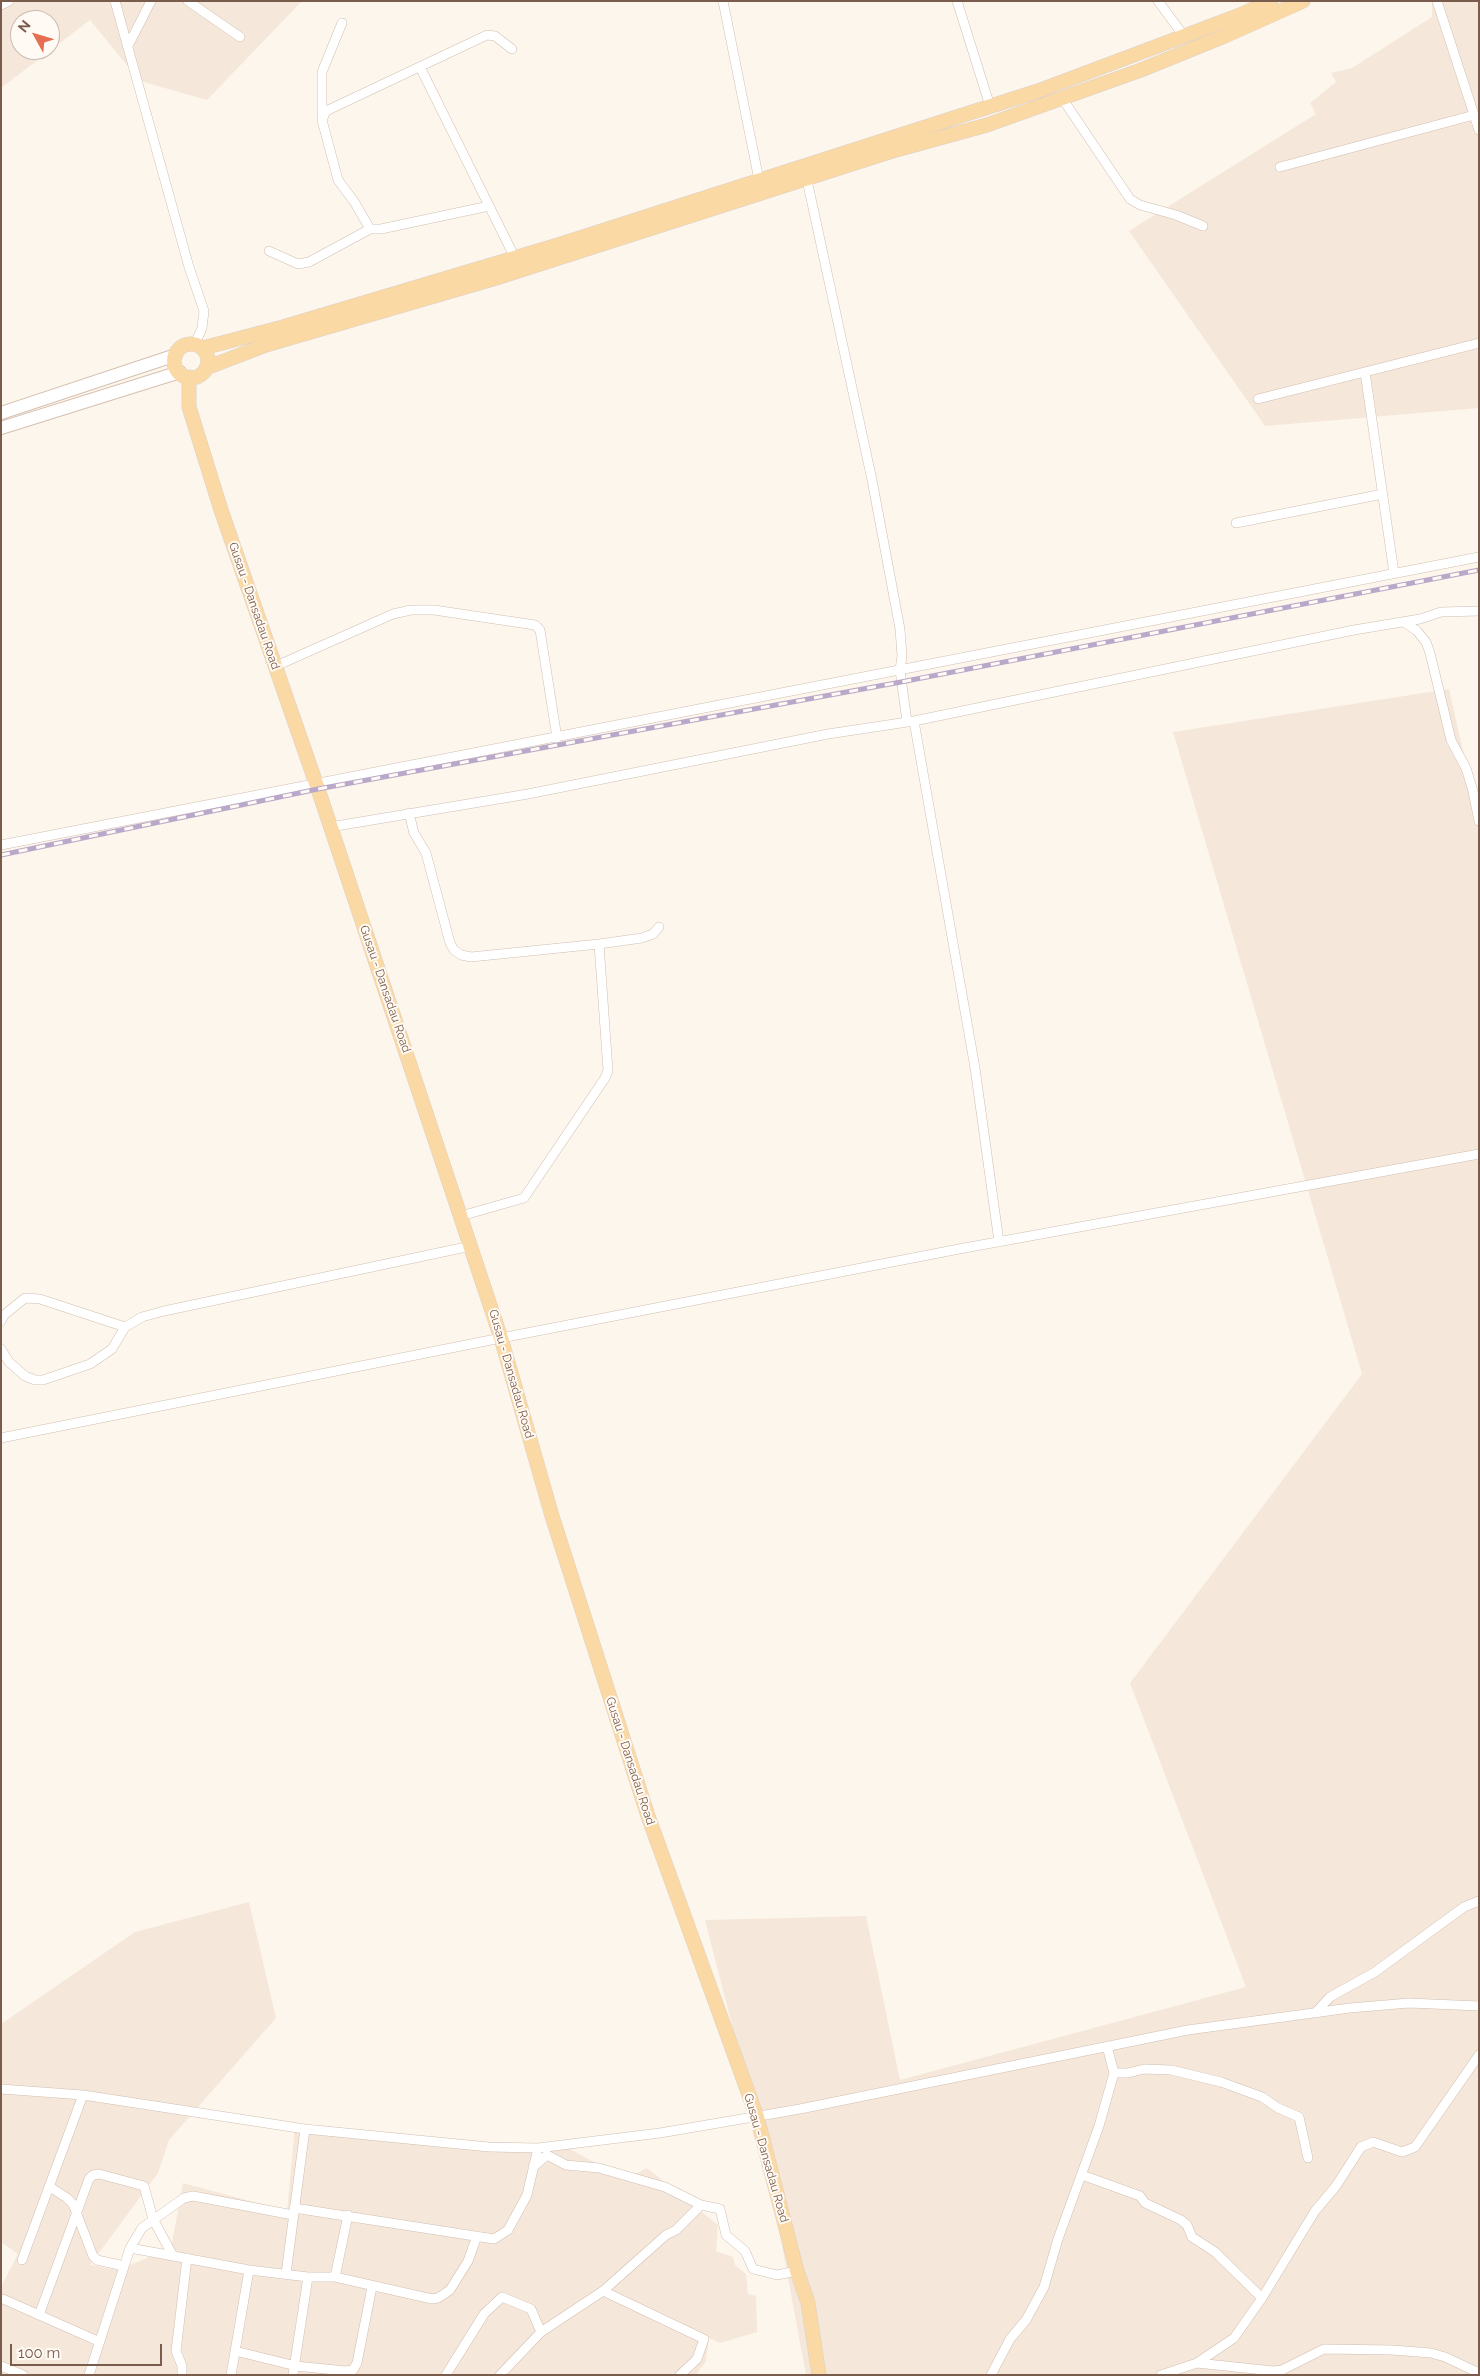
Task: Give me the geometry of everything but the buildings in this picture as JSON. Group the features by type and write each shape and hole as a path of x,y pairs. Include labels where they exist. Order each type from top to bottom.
{"main road":[{"path":"1,413 176,355 186,345 199,346 283,327 514,258 990,106 1184,36 1271,1"},
{"path":"1,428 184,375 200,375 206,368 266,345 496,278 807,180 889,152 987,125 1218,39 1303,1"},
{"path":"199,346 208,357 206,368"},
{"path":"176,355 175,364 184,375"},
{"name":"Gusau - Dansadau Road","path":"184,375 191,414 220,510 316,783 471,1246 501,1338 552,1516 648,1816 757,2117 797,2270 808,2303 819,2375"}],"street":[{"path":"1,5 9,1"},
{"path":"115,1 189,267 204,311 199,346"},
{"path":"128,46 151,1"},
{"path":"188,1 240,37"},
{"path":"723,1 759,180"},
{"path":"957,1 990,106"},
{"path":"1158,1 1184,36"},
{"path":"1437,1 1479,130"},
{"path":"342,23 322,72 322,118 338,180 355,203 370,229"},
{"path":"322,118 326,111 487,35 495,36 512,49"},
{"path":"420,66 514,258"},
{"path":"1062,98 1130,199 1140,205 1176,215 1203,226"},
{"path":"1280,167 1474,115"},
{"path":"807,180 874,489 900,629 902,656 900,670 975,1068 999,1242"},
{"path":"269,251 298,264 309,262 370,229 381,229 489,206"},
{"path":"1258,399 1479,344"},
{"path":"1365,372 1394,573"},
{"path":"1236,522 1383,494"},
{"path":"1,845 1479,557"},
{"path":"276,666 393,614 411,610 434,610 535,625 540,630 557,738"},
{"path":"330,827 528,794 828,734 910,722 1354,630 1404,622 1441,612 1479,611"},
{"path":"1404,622 1417,631 1426,642 1452,740 1466,768 1479,821"},
{"path":"409,814 414,833 426,853 450,943 454,950 461,955 471,957 642,938 653,934 659,927"},
{"path":"461,1216 524,1198 605,1078 608,1071 599,944"},
{"path":"1,1438 501,1338 999,1242 1479,1154"},
{"path":"1,1349 9,1362 25,1376 35,1380 43,1380 90,1364 112,1349 125,1327 142,1317 471,1246"},
{"path":"1,1321 4,1315 25,1298 40,1300 125,1327"},
{"path":"1316,2012 1330,1998 1375,1972 1464,1907 1479,1901"},
{"path":"1,2089 83,2095 305,2129 490,2147 538,2148 660,2133 757,2117 1188,2030 1316,2012 1409,2003 1479,2006"},
{"path":"991,2375 1010,2339 1026,2320 1044,2287 1058,2239 1082,2176 1114,2073 1108,2046"},
{"path":"1161,2375 1197,2364 1234,2338 1262,2298 1314,2211 1336,2186 1361,2147 1373,2142 1402,2152 1415,2147 1479,2056"},
{"path":"1114,2073 1128,2073 1144,2069 1171,2070 1221,2082 1262,2097 1278,2108 1299,2116 1308,2158"},
{"path":"22,2260 83,2095"},
{"path":"286,2274 305,2129"},
{"path":"88,2375 130,2248 142,2228 184,2198 193,2196 294,2212 348,2216 494,2239 508,2230 527,2195 538,2148"},
{"path":"534,2167 547,2155 566,2165 599,2168 648,2181 701,2205 720,2209 726,2234 745,2252 753,2269 777,2275 797,2270"},
{"path":"40,2315 89,2179 99,2174 142,2184 153,2219 174,2256"},
{"path":"1082,2176 1140,2196 1145,2203 1181,2220 1187,2225 1192,2237 1215,2252 1262,2298"},
{"path":"50,2188 67,2198 97,2260 124,2266"},
{"path":"503,2374 541,2332 603,2290 666,2235 676,2230 701,2205"},
{"path":"335,2277 348,2216"},
{"path":"130,2248 249,2270 308,2277 335,2277 372,2287 432,2299 438,2298 450,2290 464,2269 478,2236"},
{"path":"182,2375 182,2366 176,2351 187,2258"},
{"path":"232,2375 249,2270"},
{"path":"294,2370 308,2277"},
{"path":"235,2351 294,2370 353,2370 357,2363 372,2287"},
{"path":"603,2290 704,2338 697,2359 680,2375"},
{"path":"446,2375 484,2314 502,2297 531,2309 541,2332"},
{"path":"3,2299 100,2342"},
{"path":"1197,2364 1273,2371 1282,2370 1324,2349 1392,2350 1431,2353 1445,2357 1479,2373"},
{"path":"1,2366 23,2375"}],"shaded area":[{"path":"1,1 302,1 207,100 140,81 90,20 60,43 60,10 10,10 10,60 38,60 1,88"},
{"path":"1432,1 1479,1 1479,408 1265,426 1129,231 1316,114 1310,103 1336,82 1331,73 1352,68 1432,17"},
{"path":"1449,689 1479,822 1479,2375 806,2375 765,2154 705,1920 866,1916 900,2080 1246,1987 1130,1683 1362,1374 1173,732"},
{"path":"249,1902 276,2018 169,2140 158,2173 90,2265 118,2270 171,2248 183,2183 287,2211 295,2125 570,2149 625,2179 647,2168 718,2225 716,2251 733,2257 735,2265 746,2274 748,2294 756,2296 757,2332 720,2343 709,2338 706,2361 696,2375 1,2375 1,2287 18,2254 1,2242 1,2024 135,1932"}],"railway":[{"path":"1,855 318,789 901,682 1479,570"}]}
